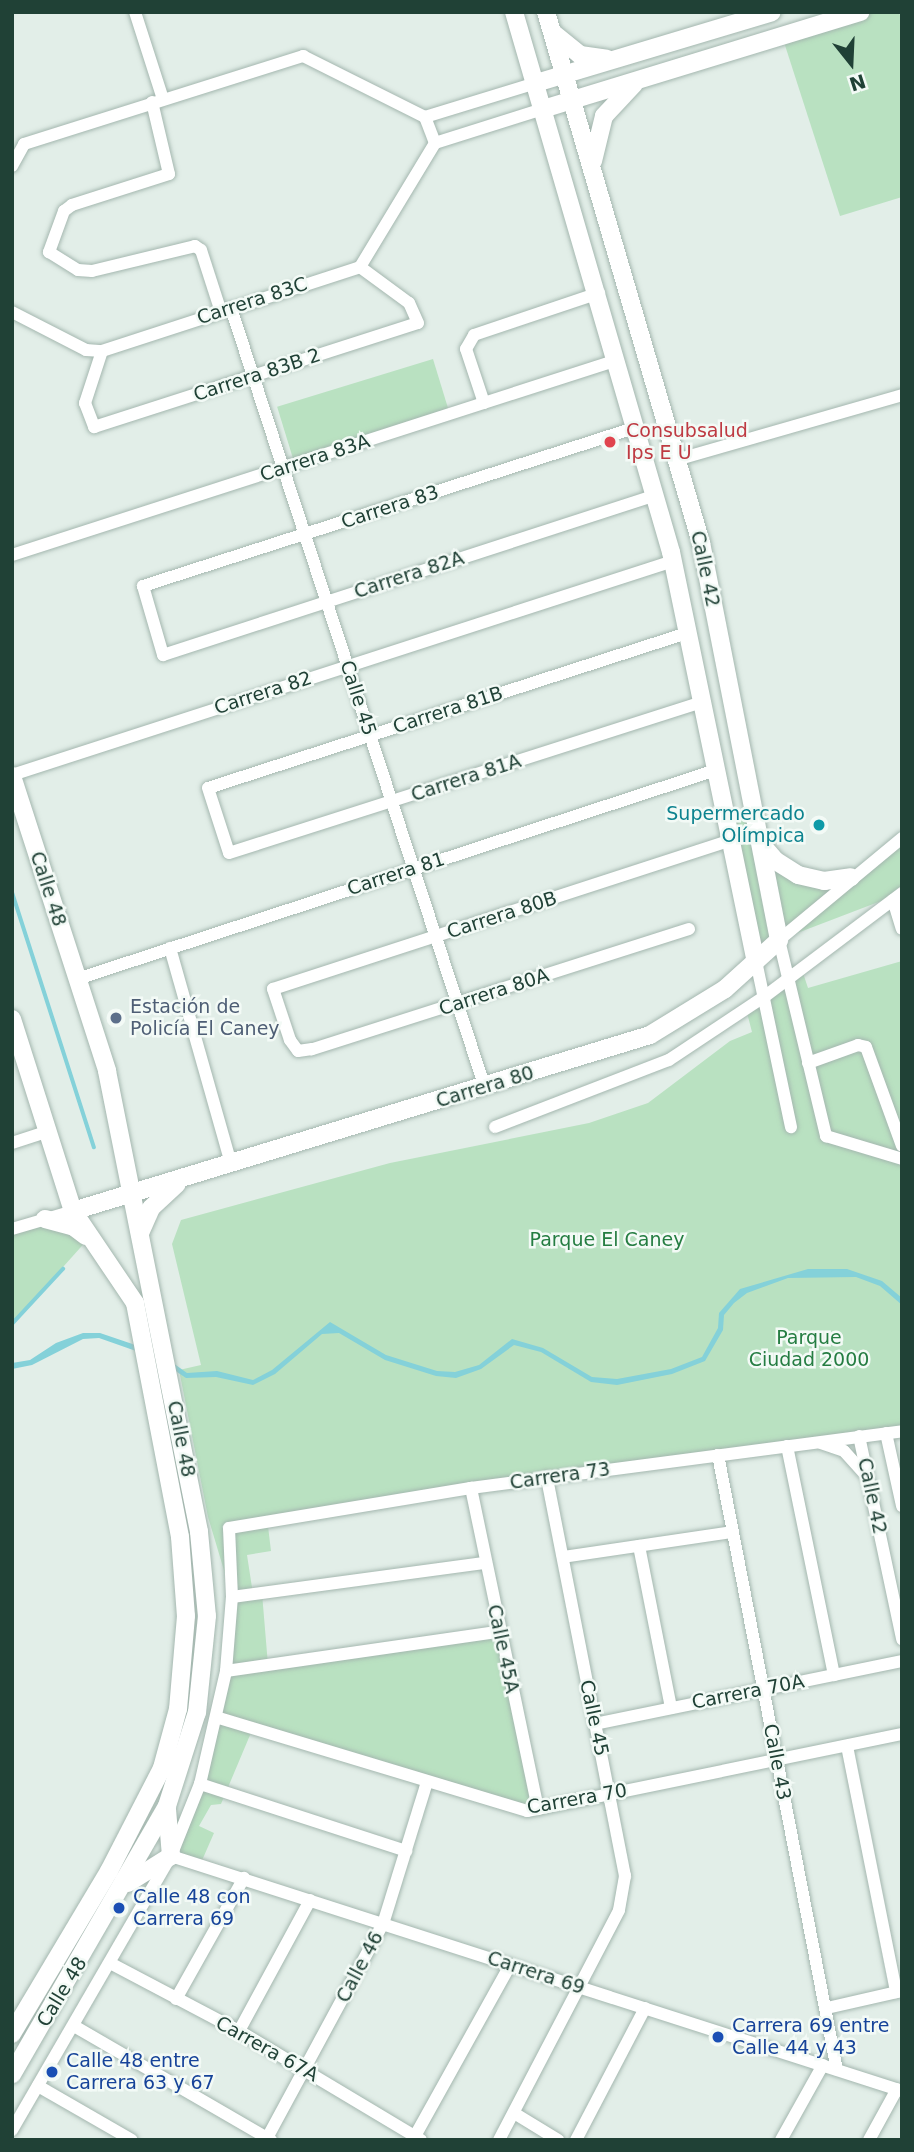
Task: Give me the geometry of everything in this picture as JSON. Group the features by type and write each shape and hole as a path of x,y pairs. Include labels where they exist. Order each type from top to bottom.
{"street":[{"path":"135,12 157,101"},
{"name":"Calle 42","path":"514,12 637,427 673,561 791,1127"},
{"name":"Calle 42","path":"546,12 678,459 705,560 779,940 826,1136 902,1159"},
{"path":"425,117 772,12"},
{"path":"360,267 435,142 858,13"},
{"path":"551,31 580,55 618,58"},
{"path":"12,166 24,144 303,56 425,117 435,142"},
{"path":"595,178 593,157 604,116 633,85 652,75"},
{"name":"Calle 45","path":"157,101 169,174 72,205 64,211 49,252 78,271 92,271 195,246 201,250 253,377 485,1087"},
{"name":"Carrera 83C","path":"102,351 360,267"},
{"name":"Carrera 83B 2","path":"102,351 85,403 94,427 418,323 409,303 360,267"},
{"path":"484,403 468,358 468,342 482,331 598,293"},
{"path":"12,312 86,351 102,351"},
{"name":"Carrera 83A","path":"12,555 617,360"},
{"path":"678,459 902,395"},
{"name":"Carrera 83","path":"163,655 143,586 637,427"},
{"name":"Carrera 82A","path":"163,655 656,495"},
{"name":"Carrera 82","path":"12,775 673,561"},
{"name":"Carrera 81B","path":"229,853 208,788 687,633"},
{"name":"Carrera 81A","path":"229,853 702,702"},
{"name":"Carrera 81","path":"77,979 716,770"},
{"name":"Calle 48","path":"12,775 107,1071 154,1298 204,1570 205,1657 197,1712 167,1806 125,1885 12,2075"},
{"name":"Carrera 80","path":"12,1229 183,1180 650,1035 689,1014 756,961 851,877 902,838"},
{"name":"Carrera 80B","path":"298,1051 290,1040 273,989 731,840"},
{"path":"759,841 776,861 798,875 824,881 851,877"},
{"path":"897,897 902,929"},
{"name":"Carrera 80","path":"495,1128 644,1072 764,997 897,897"},
{"name":"Carrera 80A","path":"298,1051 457,1004 689,929"},
{"path":"170,948 230,1164"},
{"name":"Calle 48","path":"12,1019 73,1211 135,1303 180,1537 186,1616 178,1709 150,1795 12,2034"},
{"path":"808,1063 858,1045 866,1047 902,1146"},
{"path":"12,1143 48,1130"},
{"path":"140,1237 151,1208 183,1180"},
{"path":"45,1219 74,1227 89,1238"},
{"name":"Carrera 73","path":"229,1537 229,1528 236,1523 547,1477 902,1431"},
{"name":"Calle 42","path":"886,1433 902,1506"},
{"name":"Calle 42","path":"859,1436 902,1639"},
{"path":"814,1442 850,1456 869,1481"},
{"path":"786,1446 834,1675"},
{"path":"896,1477 902,1454"},
{"name":"Calle 43","path":"718,1455 837,2070"},
{"name":"Calle 45","path":"499,2140 619,1910 625,1876 611,1793 594,1724 547,1477"},
{"name":"Calle 45A","path":"471,1488 484,1563 538,1809"},
{"path":"563,1557 732,1532"},
{"name":"Calle 48","path":"12,2130 171,1856 200,1784 219,1718 226,1671 232,1597 229,1537"},
{"path":"639,1546 671,1708"},
{"path":"232,1597 484,1563"},
{"path":"226,1671 499,1632"},
{"name":"Carrera 70A","path":"594,1724 902,1661"},
{"name":"Carrera 70","path":"219,1718 518,1809 538,1809 902,1734"},
{"path":"827,2008 899,1992 847,1746"},
{"name":"Calle 46","path":"268,2139 383,1923 427,1782"},
{"path":"200,1784 406,1851"},
{"path":"125,1885 171,1856 167,1806"},
{"name":"Carrera 69","path":"171,1856 899,2090"},
{"path":"176,1998 244,1878"},
{"path":"239,2031 310,1900"},
{"name":"Carrera 67A","path":"110,1964 239,2031 418,2138"},
{"path":"418,2138 510,1965"},
{"path":"576,2140 645,2008"},
{"path":"74,2026 268,2139"},
{"path":"781,2140 823,2065"},
{"path":"38,2086 132,2140"},
{"path":"869,2140 899,2090"},
{"path":"514,2113 558,2140"}],"green space":[{"path":"860,12 899,12 902,22 902,197 840,216 782,36"},
{"path":"433,359 450,414 294,462 277,407"},
{"path":"753,813 759,841 798,875 851,877 902,838 902,893 779,940 756,961 727,819"},
{"path":"902,961 902,1431 267,1518 271,1551 247,1555 253,1594 262,1593 268,1665 498,1632 538,1809 253,1728 221,1804 211,1805 199,1826 214,1833 200,1865 171,1856 219,1718 232,1597 208,1517 179,1370 201,1365 172,1244 181,1220 390,1163 589,1123 648,1103 730,1041 752,1032 746,1009 801,967 808,988"},
{"path":"45,1219 89,1238 12,1324 12,1229"}],"water":[{"path":"808,1269 847,1269 882,1281 902,1298 902,1305 880,1286 856,1277 788,1278 747,1293 734,1303 724,1315 723,1330 705,1361 672,1374 617,1385 591,1382 541,1352 514,1345 481,1369 456,1378 436,1376 385,1360 339,1333 322,1334 275,1374 253,1385 216,1377 186,1378 156,1358 99,1338 83,1339 32,1365 12,1369 12,1363 30,1360 56,1343 83,1333 100,1333 159,1353 187,1373 217,1371 253,1380 272,1370 330,1322 386,1355 437,1371 455,1372 479,1365 512,1339 543,1348 592,1377 617,1379 671,1369 702,1357 718,1328 719,1313 740,1289"}],"waterway":[{"path":"12,891 94,1147"},
{"path":"12,1324 63,1269"}],"place":[{"name":"Consubsalud Ips E U","path":"610,442"},
{"name":"Supermercado Olímpica","path":"819,825"},
{"name":"Estación de Policía El Caney","path":"116,1018"},
{"name":"Calle 48 con Carrera 69","path":"119,1908"},
{"name":"Carrera 69 entre Calle 44 y 43","path":"718,2037"},
{"name":"Calle 48 entre Carrera 63 y 67","path":"52,2072"}],"park label":[{"name":"Parque El Caney","path":"607,1240"},
{"name":"Parque Ciudad 2000","path":"809,1349"}]}
